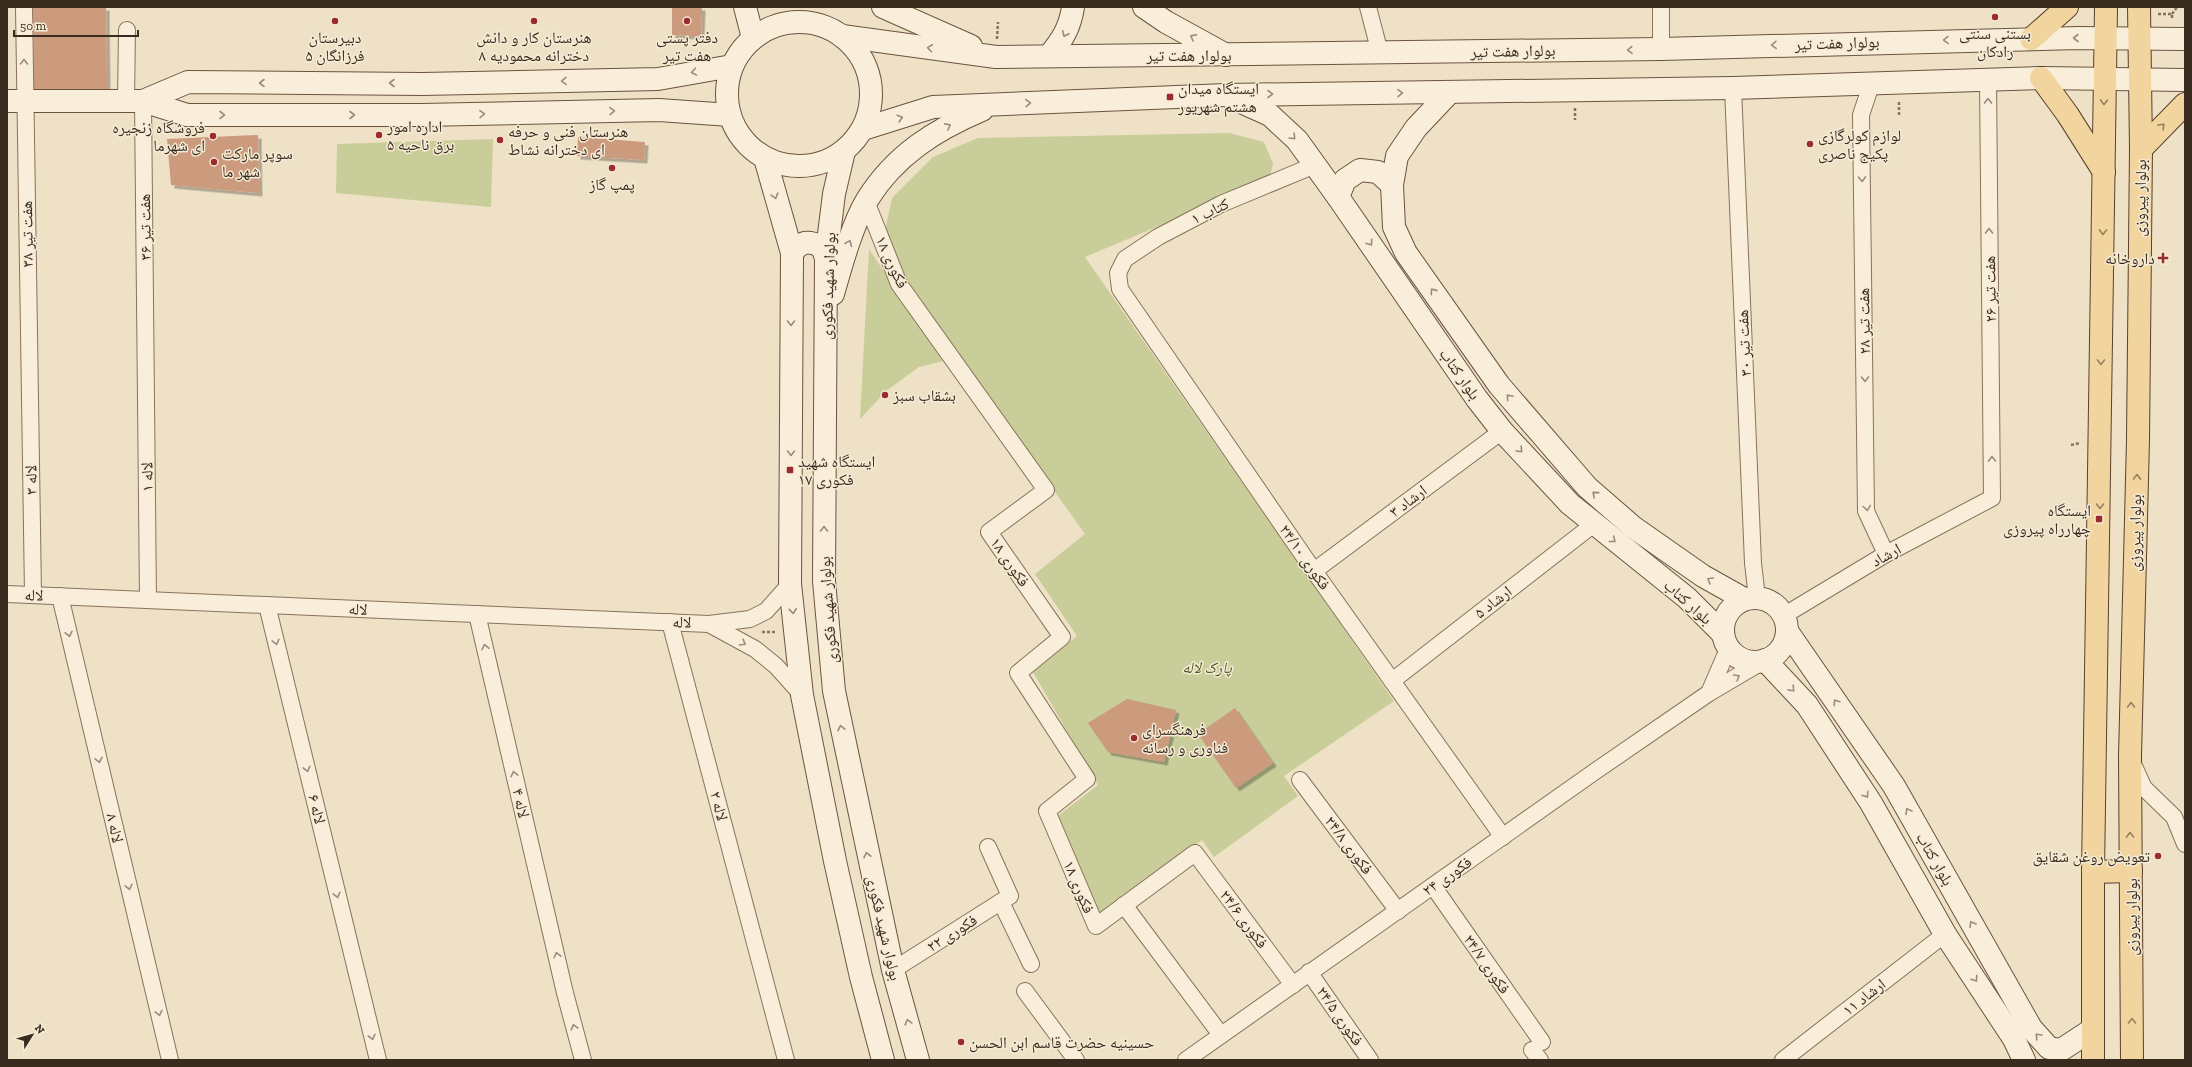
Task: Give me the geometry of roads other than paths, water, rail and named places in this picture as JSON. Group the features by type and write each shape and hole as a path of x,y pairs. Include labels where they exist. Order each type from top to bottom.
{"main road":[{"path":"745,7 753,38"},
{"path":"813,7 834,32 856,49 866,68 871,88 870,110 863,129 844,151"},
{"path":"883,7 996,57"},
{"path":"1049,56 1063,39 1071,22 1073,7"},
{"path":"1144,7 1166,22 1227,55"},
{"path":"2031,38 2067,7"},
{"path":"2093,1060 2093,872 2106,7"},
{"name":"بولوار پیروزی","path":"2132,1060 2130,756 2138,440 2141,149 2139,7"},
{"name":"بولوار هفت تیر","path":"844,151 826,162 806,167 784,166 765,158 749,147 737,132 730,115 727,99 728,83 732,66 741,50 753,38 770,28 788,23 808,22 834,32 996,57 1661,49 2031,38 2185,39"},
{"path":"135,101 188,82 422,84 658,79 732,66"},
{"path":"863,129 933,107 1226,95 1733,88 1870,85 2041,78 2185,80"},
{"path":"2041,78 2068,115 2104,172"},
{"path":"421,115 422,84"},
{"name":"بلوار کتاب","path":"1450,92 1416,128 1397,156 1392,185 1394,227 1406,253 1499,385 1587,487 1633,527 1703,576 1751,599"},
{"name":"بلوار کتاب","path":"1226,95 1270,115 1297,140 1477,399 1502,431 1570,504 1687,598 1726,641"},
{"path":"16,101 135,101 187,115 421,115 659,110 730,115"},
{"path":"825,320 845,252 866,201 887,172 914,147 947,125 996,104"},
{"path":"2141,149 2185,104"},
{"name":"بولوار شهید فکوری","path":"844,151 834,194 826,258 824,581 834,691 893,970 918,1060"},
{"name":"بولوار شهید فکوری","path":"765,158 792,253 790,584 802,695 861,977 883,1060"},
{"path":"1338,197 1345,180 1360,170 1378,172 1392,185"},
{"path":"792,253 799,244 811,241 822,247 826,258"},
{"path":"1751,599 1768,600 1777,607 1785,624 1784,644 1776,654 1765,660 1753,662 1740,658 1726,641 1724,620 1732,607 1751,599"},
{"name":"بلوار کتاب","path":"1785,624 1894,786 2031,1028 2049,1048 2063,1055 2093,1028"},
{"name":"بلوار کتاب","path":"1765,660 1807,705 1871,803 1945,934 2014,1039 2024,1060"},
{"path":"2093,872 2131,871"}],"street":[{"name":"هفت تیر ۳۸","path":"24,7 16,101 29,366"},
{"path":"1368,7 1380,53"},
{"path":"1661,7 1661,49"},
{"name":"هفت تیر ۳۶","path":"127,30 135,101 146,354"},
{"name":"هفت تیر ۲۶","path":"1988,81 1992,498"},
{"name":"هفت تیر ۲۸","path":"1870,85 1861,115 1866,511 1886,554"},
{"name":"هفت تیر ۳۰","path":"1733,88 1753,563 1751,599"},
{"name":"کتاب ۱","path":"1118,273 1125,260 1158,237 1221,204 1315,165"},
{"name":"فکوری ١٨","path":"866,201 899,284 1046,490 989,532 1062,637 1018,673 1087,779 1047,811 1096,926 1124,905"},
{"name":"فکوری ۲۴/۱۰","path":"1118,273 1120,289 1314,571 1503,837"},
{"name":"لاله ۱","path":"146,354 148,600"},
{"name":"لاله ۳","path":"29,366 33,594"},
{"name":"ارشاد ۳","path":"1314,571 1502,431"},
{"name":"ارشاد","path":"1785,624 1886,554 1992,498"},
{"name":"ارشاد ۵","path":"1392,681 1594,524"},
{"name":"لاله","path":"7,594 709,624 750,619 766,611 790,584"},
{"name":"لاله ۸","path":"60,596 170,1060"},
{"name":"لاله ۶","path":"267,604 378,1060"},
{"name":"لاله ۴","path":"477,614 565,993 583,1060"},
{"name":"لاله ۲","path":"670,622 786,1060"},
{"name":"لاله","path":"709,624 760,654 776,666 802,695"},
{"path":"1709,693 1726,641"},
{"name":"فکوری ۲۴","path":"1186,1060 1206,1054 1221,1036 1309,972 1709,693 1765,660"},
{"path":"2130,756 2144,788 2180,816 2185,844"},
{"name":"فکوری ۲۴/۸","path":"1300,780 1398,911"},
{"path":"988,847 1031,964"},
{"name":"فکوری ۲۴/۶","path":"1124,905 1195,853 1293,985"},
{"name":"فکوری ۲۴/۷","path":"1433,886 1538,1051"},
{"name":"فکوری ۲۲","path":"893,970 1006,899"},
{"path":"1124,905 1221,1036"},
{"name":"ارشاد ۱۱","path":"1783,1060 1945,934"},
{"name":"فکوری ۲۴/۵","path":"1309,972 1370,1060"},
{"path":"1025,991 1076,1060"}],"place":[{"name":"بستنی سنتی رادکان","path":"1995,17"},
{"name":"دبیرستان فرزانگان ۵","path":"335,21"},
{"name":"هنرستان کار و دانش دخترانه محمودیه ۸","path":"534,21"},
{"name":"دفتر پستی هفت تیر","path":"687,21"},
{"name":"ایستگاه میدان هشتم شهریور","path":"1170,97"},
{"name":"اداره امور برق ناحیه ۵","path":"379,135"},
{"name":"فروشگاه زنجیره ای شهرما","path":"213,136"},
{"name":"هنرستان فنی و حرفه ای دخترانه نشاط","path":"500,140"},
{"name":"لوازم کولرگازی پکیج ناصری","path":"1810,144"},
{"name":"سوپر مارکت شهر ما","path":"214,162"},
{"name":"پمپ گاز","path":"612,168"},
{"name":"داروخانه","path":"2163,258"},
{"name":"بشقاب سبز","path":"885,395"},
{"name":"ایستگاه شهید فکوری ۱۷","path":"790,470"},
{"name":"ایستگاه چهارراه پیروزی","path":"2099,519"},
{"name":"فرهنگسرای فناوری و رسانه","path":"1134,738"},
{"name":"تعویض روغن شقایق","path":"2158,856"},
{"name":"حسینیه حضرت قاسم ابن الحسن","path":"961,1042"}],"park label":[{"name":"پارک لاله","path":"1207,667"}]}
